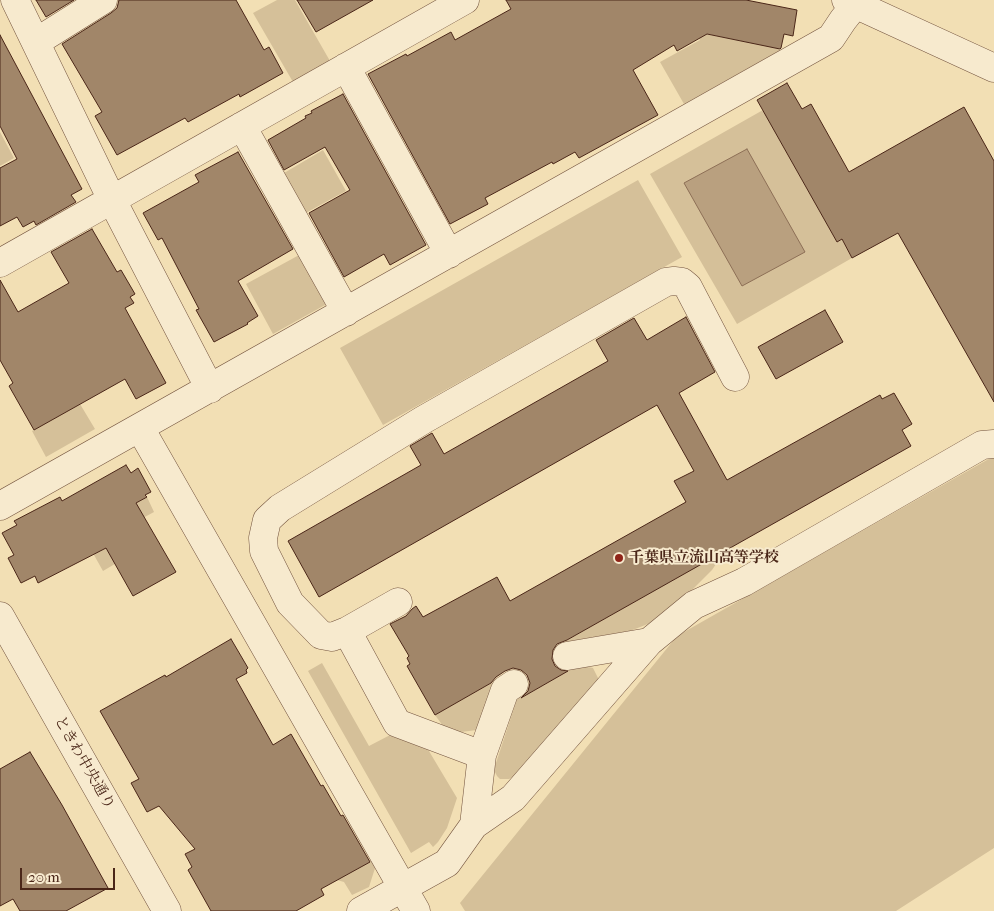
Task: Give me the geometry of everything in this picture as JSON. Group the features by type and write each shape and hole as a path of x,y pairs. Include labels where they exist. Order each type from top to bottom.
{"street":[{"path":"15,0 112,200 210,389"},
{"path":"36,42 103,0"},
{"path":"1,260 112,200 465,0"},
{"path":"0,506 831,38 853,2 994,68"},
{"path":"346,68 449,254"},
{"path":"242,126 346,312"},
{"path":"398,602 347,631 332,637 321,635 290,603 264,551 263,538 267,520 280,508 423,420 666,282 682,282 688,287 735,377"},
{"path":"140,428 416,911"},
{"path":"361,911 447,863 474,825 513,798 649,642 694,605 744,582 982,445 994,444"},
{"name":"ときわ中央通り","path":"0,616 167,911"},
{"path":"347,631 397,723 482,755"},
{"path":"567,656 649,642"},
{"path":"474,825 482,755 505,690 514,684"}],"shaded area":[{"path":"277,0 295,0 330,61 293,82 253,13"},
{"path":"679,2 700,33 780,46 779,51 684,104 660,62 700,40"},
{"path":"763,110 837,242 842,239 852,258 737,324 650,174"},
{"path":"0,132 14,158 0,166"},
{"path":"747,149 805,252 742,286 684,183"},
{"path":"323,150 346,191 302,215 279,176"},
{"path":"638,180 682,257 383,425 340,348"},
{"path":"301,254 327,296 325,305 273,334 246,284"},
{"path":"80,404 95,429 46,457 32,431"},
{"path":"994,456 994,848 896,911 465,911 460,903 677,636"},
{"path":"147,497 154,512 128,526 140,549 103,571 81,532"},
{"path":"715,556 718,561 712,570 683,599 653,622 630,631 564,642"},
{"path":"322,663 369,746 394,733 420,736 457,798 447,828 433,847 429,842 411,853 308,671"},
{"path":"572,667 593,668 598,681 515,776 509,779 500,779 495,772 495,766 517,699 520,696 522,698"},
{"path":"495,681 477,730 450,731 443,726 435,715"},
{"path":"373,860 376,865 369,887 352,895 344,882 337,880"}],"building":[{"path":"36,0 74,0 46,17"},
{"path":"119,0 236,0 264,50 269,47 283,73 240,97 239,94 188,122 185,118 117,155 95,116 102,112 62,44 111,13 117,8"},
{"path":"297,0 373,0 316,32"},
{"path":"506,0 746,0 797,10 793,36 784,34 780,49 707,34 677,51 674,45 633,70 658,115 579,158 575,152 553,164 552,162 485,198 488,204 450,224 368,74 406,54 407,56 451,32 455,40 511,9"},
{"path":"0,35 82,189 71,195 76,202 36,225 34,221 23,227 17,217 0,226 0,168 17,159 0,126"},
{"path":"787,83 802,109 811,104 849,172 964,107 994,161 994,402 898,233 852,258 842,239 837,242 757,100"},
{"path":"343,94 426,245 390,265 384,254 344,277 309,213 350,190 325,147 284,170 268,140 306,118 305,116 312,113 311,111"},
{"path":"238,152 293,249 238,281 258,316 248,324 214,342 196,310 199,309 162,238 158,240 143,213 199,182 195,175"},
{"path":"92,229 117,272 121,270 135,294 130,297 134,303 125,308 166,383 136,399 125,379 34,430 9,386 13,383 0,360 0,280 18,312 69,283 51,252"},
{"path":"825,310 843,342 776,379 758,347"},
{"path":"686,317 715,372 679,393 727,480 880,395 882,399 894,393 912,424 902,430 911,446 557,644 553,650 552,659 555,666 561,670 568,671 521,698 528,691 530,683 527,675 521,670 513,668 505,671 491,683 435,715 407,666 410,664 407,658 409,656 390,624 406,616 416,606 423,617 497,577 510,601 686,502 674,481 694,471 657,405 319,597 288,541 421,465 410,446 432,433 444,454 608,361 596,340 634,318 647,340"},
{"path":"126,465 131,473 138,468 151,492 145,495 147,497 136,503 176,572 133,596 106,548 38,583 35,576 21,583 8,558 14,555 2,533 17,525 14,521 60,497 62,501"},
{"path":"231,639 248,668 246,670 247,673 236,679 273,745 291,734 321,786 323,785 341,816 343,815 370,862 321,889 324,895 296,911 211,911 188,870 192,867 185,854 195,849 159,806 147,812 131,783 139,779 100,711 165,675 166,677"},
{"path":"30,752 108,888 66,911 20,911 13,899 0,906 0,769"}],"place":[{"name":"千葉県立流山高等学校","path":"619,558"}]}
